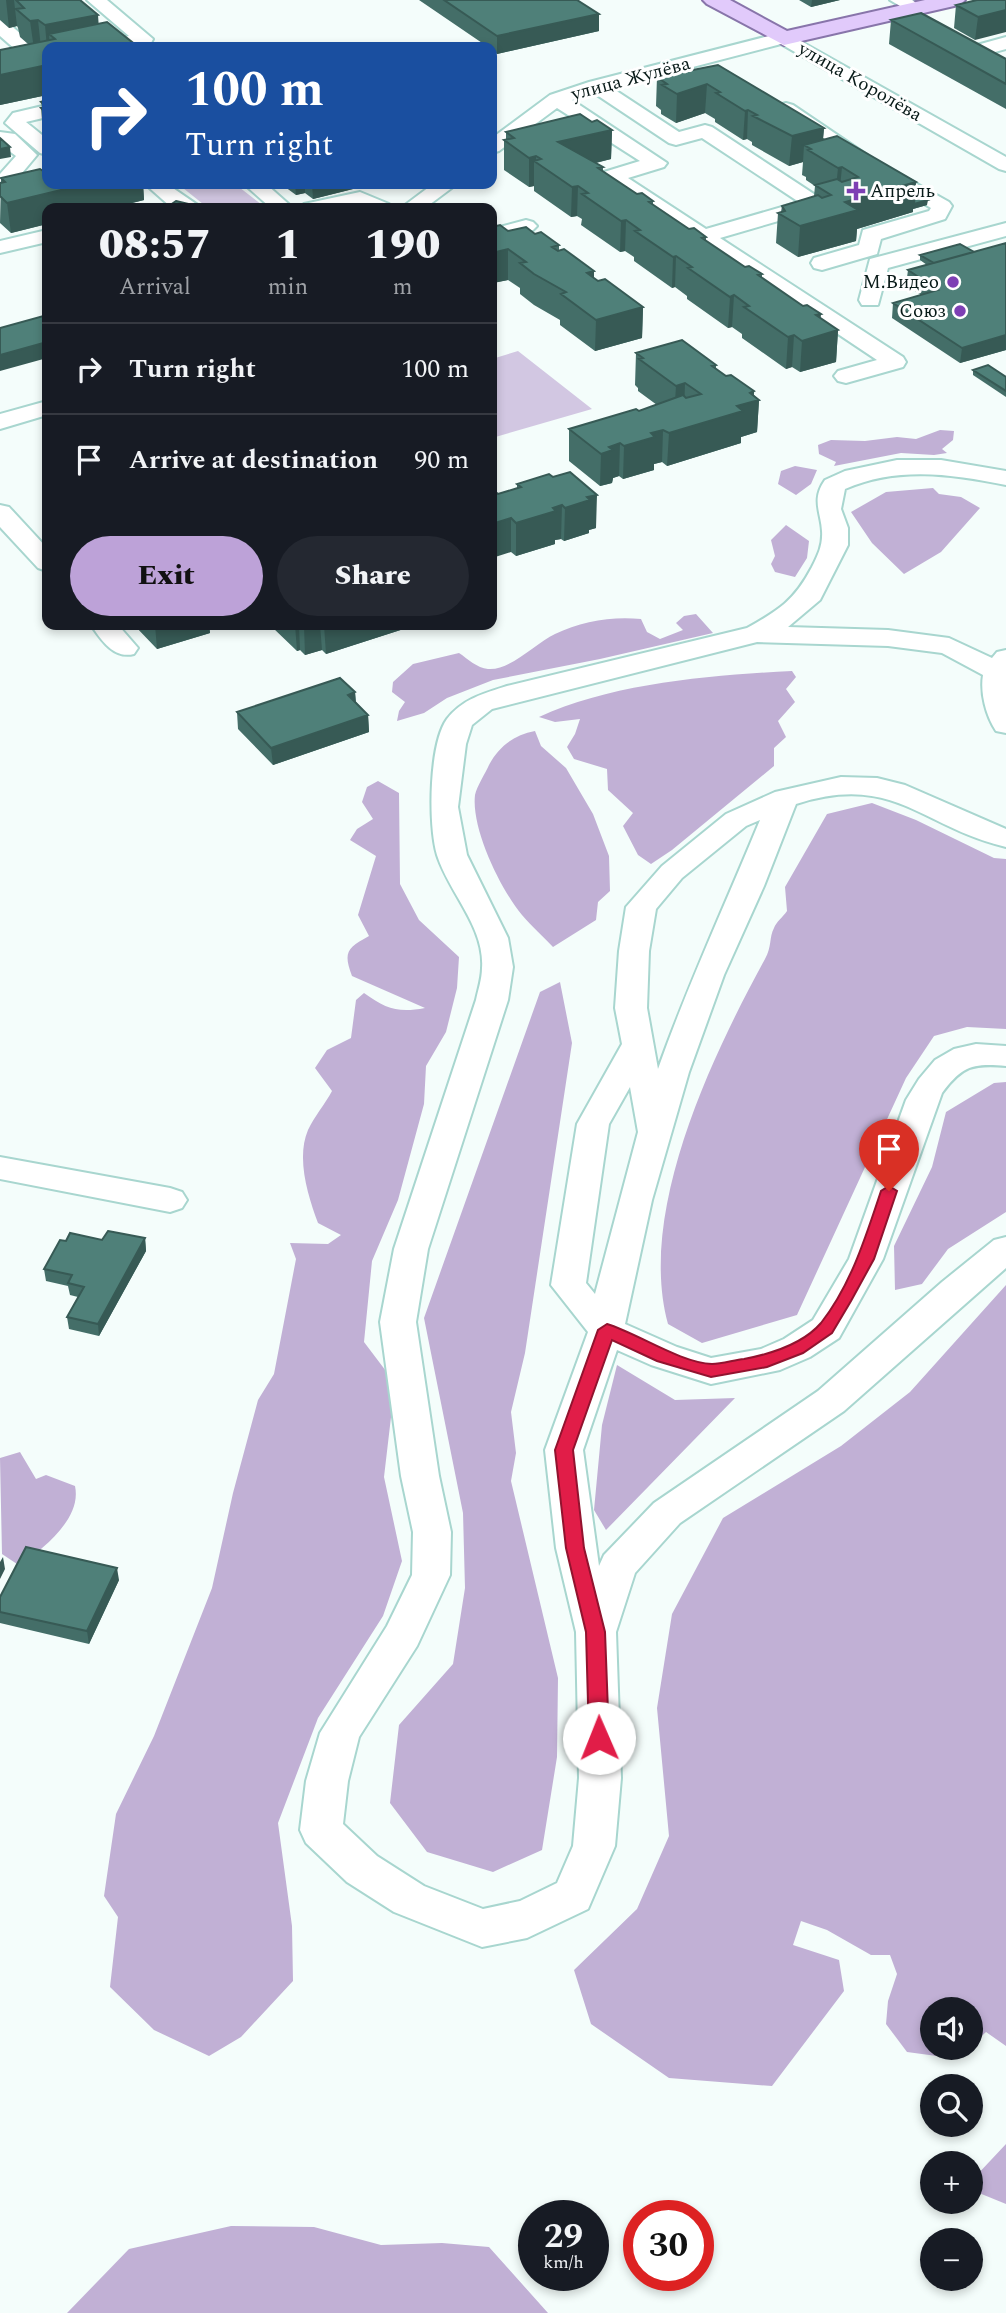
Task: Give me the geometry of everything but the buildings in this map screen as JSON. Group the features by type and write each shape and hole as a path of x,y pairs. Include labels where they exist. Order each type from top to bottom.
{"main road":[{"name":"улица Королёва","path":"714,0 784,38"},
{"path":"784,38 954,0"}],"street":[{"path":"96,0 149,42"},
{"path":"0,26 42,58"},
{"name":"улица Жулёва","path":"497,144 557,99 596,86 784,38"},
{"name":"улица Королёва","path":"784,38 1006,165"},
{"path":"995,63 967,48 1006,43"},
{"path":"707,58 725,69"},
{"path":"13,65 42,59"},
{"path":"596,86 676,139 705,131 816,204 703,236"},
{"path":"768,97 942,206 938,215 871,235 869,249 822,263"},
{"path":"557,99 657,163 611,176 895,362 846,376"},
{"path":"42,112 20,117 15,123 42,145"},
{"path":"0,138 8,138 27,155 5,197"},
{"path":"833,161 857,155"},
{"path":"774,177 798,170"},
{"path":"160,189 172,203"},
{"path":"260,189 277,203"},
{"path":"418,203 440,189"},
{"path":"327,203 365,191"},
{"path":"497,234 526,226"},
{"path":"870,300 878,264 1006,229"},
{"path":"3,243 42,237"},
{"path":"0,422 42,409"},
{"path":"785,798 773,819 756,869 704,986 632,1205 607,1330 564,1450 575,1548 596,1632 600,1779 594,1846 573,1896 527,1919 482,1928 409,1899 362,1869 321,1830 327,1781 340,1733 403,1635 430,1575 432,1532 420,1476 398,1322 411,1249 492,1000 498,967 493,938 452,855 444,807 452,744 459,722 482,704 517,692 706,648 756,634 785,618 811,594 835,544 835,528 829,509 834,485 856,473 912,467 949,469 1006,478"},
{"path":"0,512 42,558"},
{"path":"109,630 125,648"},
{"path":"756,634 888,638 949,646 1001,664 995,691 1006,725"},
{"path":"655,1136 631,1008 634,951 641,907 672,872 736,820 816,786 856,782 916,799 986,834 1006,838"},
{"path":"638,1043 593,1124 568,1285 607,1330 663,1356 711,1371 767,1361 797,1349 826,1329 866,1259 922,1101 935,1078 947,1064 967,1054 1006,1056"},
{"path":"0,1168 170,1200"},
{"path":"596,1632 618,1566 667,1513 831,1401 1006,1248"}],"shaded area":[{"path":"184,189 241,189 260,203 202,203"},
{"path":"518,351 592,409 497,437 497,357"},
{"path":"940,430 954,431 953,440 942,449 947,453 901,453 834,466 836,462 819,454 818,445 831,440 865,441 897,437 916,439"},
{"path":"795,466 817,470 811,484 796,495 778,484 781,471"},
{"path":"933,488 939,494 961,497 980,508 941,552 904,574 872,543 851,512 886,492"},
{"path":"786,525 809,541 807,558 795,577 775,572 771,564 775,556 771,540"},
{"path":"696,614 713,633 493,680 447,698 424,713 397,721 405,702 392,692 393,682 413,664 459,653 480,667 496,668 514,661 555,634 586,623 608,619 641,619 647,632 660,639 683,630 676,623 684,616"},
{"path":"792,671 796,677 786,689 795,702 778,721 786,737 774,748 774,766 672,850 651,864 638,855 623,826 633,813 608,790 607,769 574,759 567,747 580,719 555,722 539,717 598,696 663,683"},
{"path":"535,731 541,746 566,768 593,814 609,856 610,891 598,902 596,920 553,947 522,915 505,890 489,858 475,809 477,788 497,752 520,735"},
{"path":"378,781 399,793 400,884 419,920 459,957 457,988 446,1032 426,1066 424,1104 398,1200 372,1261 364,1342 395,1383 384,1477 402,1561 383,1616 318,1718 278,1823 292,1926 293,1981 241,2037 209,2056 154,2030 110,1987 118,1917 104,1896 116,1814 154,1736 212,1588 233,1493 258,1400 274,1374 296,1259 290,1243 328,1244 341,1235 318,1223 303,1165 308,1130 332,1091 315,1068 327,1050 351,1038 356,1000 364,993 393,1008 425,1008 352,976 348,961 349,951 369,936 358,915 376,856 350,840 357,829 373,819 362,802 367,787"},
{"path":"872,803 916,820 994,858 1006,859 1006,1029 967,1027 934,1036 906,1078 797,1315 702,1343 668,1324 661,1280 663,1233 671,1185 685,1136 723,1041 767,955 775,926 787,911 785,887 827,814"},
{"path":"560,982 572,1043 525,1353 511,1412 516,1453 511,1481 558,1678 557,1757 542,1850 493,1872 427,1852 390,1803 399,1725 453,1664 465,1588 463,1513 424,1318 540,992"},
{"path":"1006,1082 1006,1212 948,1249 922,1284 895,1290 894,1246 932,1167 946,1112 994,1083"},
{"path":"1006,1285 1006,2046 986,2032 983,2035 983,1997 920,1997 920,2054 907,2052 886,2024 888,2001 897,1974 890,1955 871,1955 827,1930 801,1921 793,1945 839,1960 844,1991 772,2086 669,2078 591,2024 574,1970 637,1909 669,1836 657,1708 672,1614 723,1518 841,1446 910,1392"},
{"path":"617,1365 675,1400 735,1398 606,1530 594,1510 602,1425"},
{"path":"20,1452 36,1479 46,1475 75,1486 76,1498 73,1510 59,1532 20,1566 2,1554 0,1458"},
{"path":"1006,2144 1006,2204 983,2195 983,2168"},
{"path":"231,2226 314,2227 381,2245 442,2243 489,2247 518,2279 518,2291 528,2291 548,2313 67,2313 129,2249"}],"place":[{"name":"Апрель","path":"856,191"},
{"name":"М.Видео","path":"953,282"},
{"name":"Союз","path":"960,311"}],"route":[{"path":"599,1738 596,1632 575,1548 564,1450 607,1330 663,1356 711,1371 767,1361 797,1349 826,1329 845,1297 866,1259 889,1191"}]}
